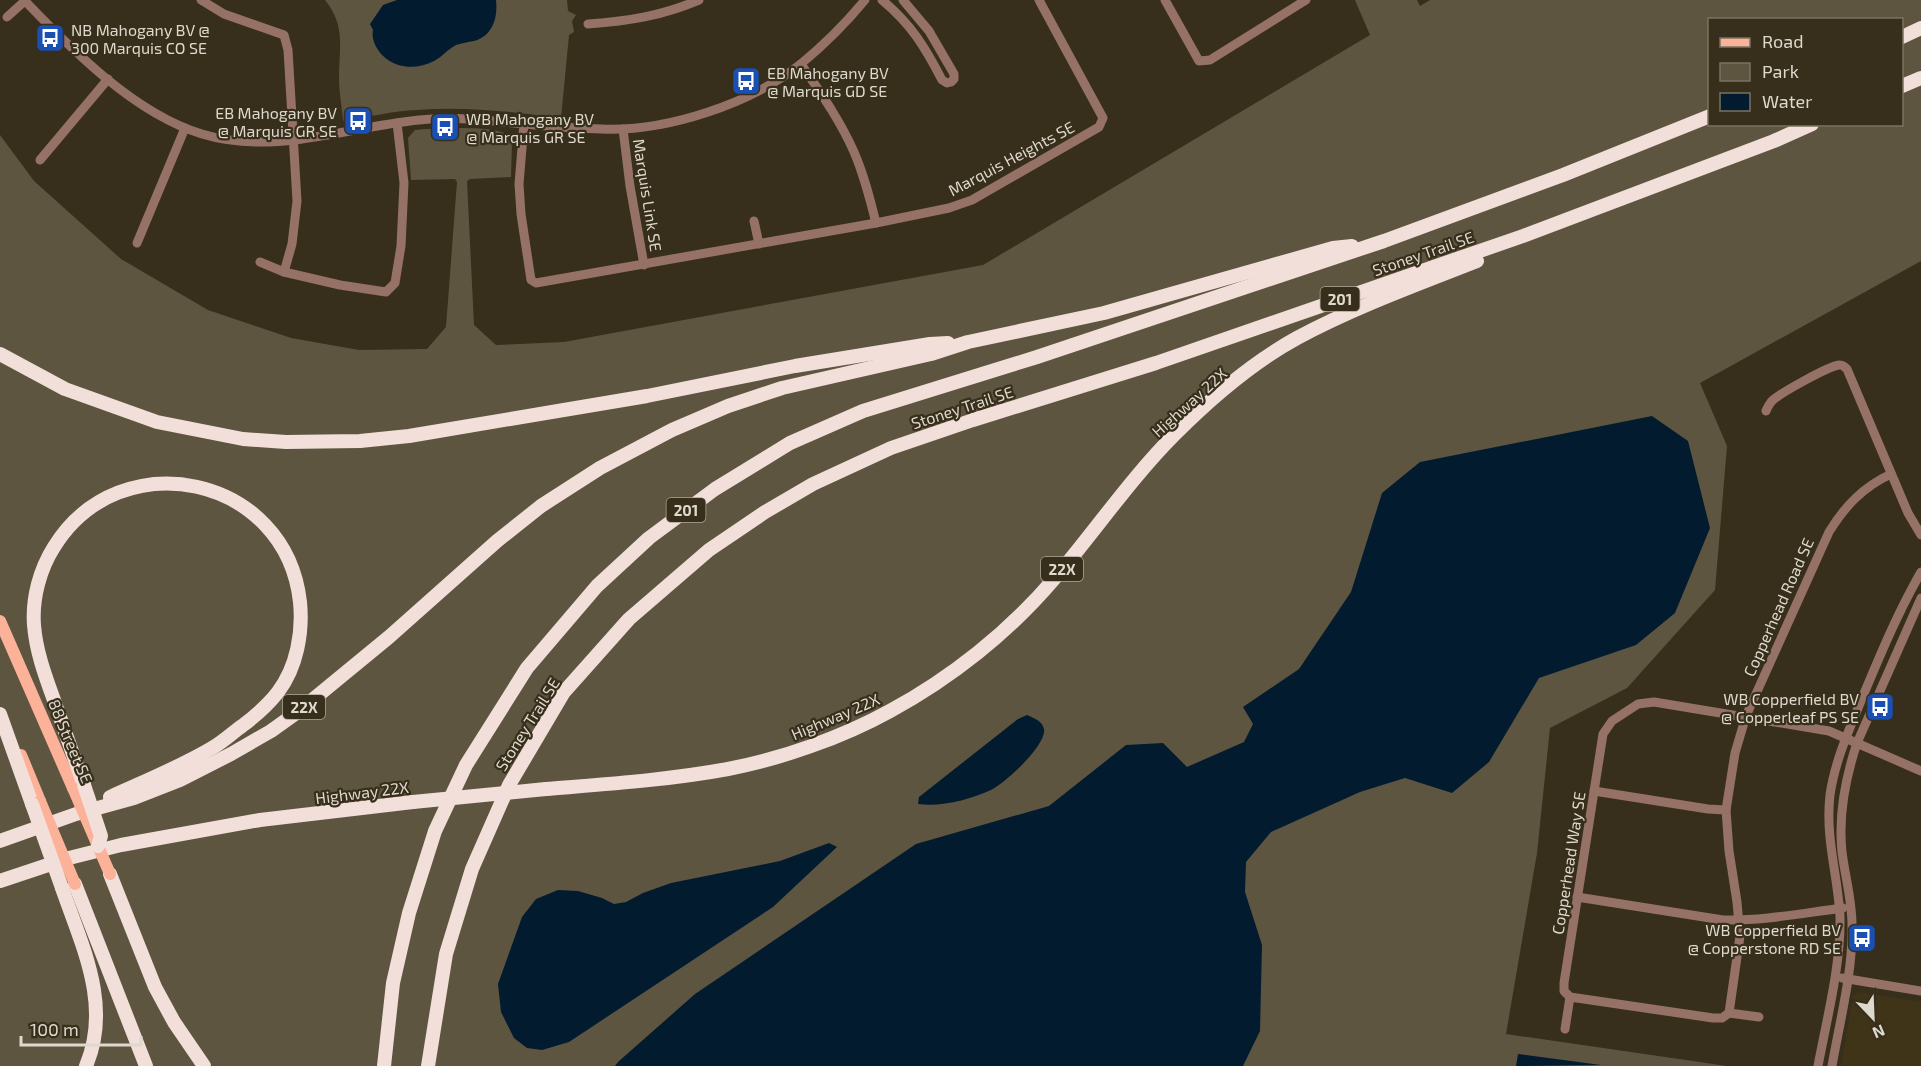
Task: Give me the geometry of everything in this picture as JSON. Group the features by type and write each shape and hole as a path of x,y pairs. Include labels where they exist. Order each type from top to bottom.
{"highway":[{"path":"1903,37 1921,28"},
{"path":"1903,86 1921,78"},
{"name":"Stoney Trail SE","path":"384,1066 393,983 409,913 435,831 465,765 527,668 597,586 649,538 715,489 790,443 863,411 1037,357 1384,242 1563,175 1708,117"},
{"name":"Stoney Trail SE","path":"428,1066 446,954 472,869 509,785 564,692 629,619 709,550 765,512 813,484 891,448 1156,363 1523,236 1774,141 1808,126"},
{"name":"Highway 22X","path":"0,881 69,858 121,845 260,820 413,802 646,781 730,769 790,753 842,734 890,712 944,678 997,638 1052,582 1140,473 1174,435 1205,406 1255,366 1296,339 1346,314 1486,258 1523,236"},
{"name":"22X","path":"0,840 76,814 134,798 180,780 270,731 299,711 389,637 497,541 541,506 600,468 672,430 728,406 782,388 931,354 968,342 1104,313 1333,249 1384,242"},
{"path":"0,354 65,389 158,423 243,439 286,442 360,441 409,436 647,396 795,366 930,344 968,342"},
{"path":"76,814 165,773 214,747 254,717 278,693 289,674 297,652 301,608 298,585 290,562 278,540 265,525 241,504 219,492 196,485 172,483 141,486 113,495 86,511 62,534 44,563 36,591 34,623 41,664 79,787 101,836 98,846"},
{"path":"0,714 68,886 146,1066"},
{"path":"0,890 40,874 69,858"},
{"path":"110,874 155,987 174,1022 204,1066"},
{"path":"68,886 97,1000 95,1043 86,1066"}],"main road":[{"name":"88 Street SE","path":"0,621 79,787"},
{"path":"0,707 36,803"},
{"path":"98,846 110,874"}],"street":[{"path":"7,16 25,0 68,44 108,79 150,110 185,128 214,138 269,143 398,123 462,118 623,129 678,120 715,109 768,85 801,64 843,27 865,0"},
{"path":"201,0 224,14 284,35 288,50 297,201 292,244 284,272"},
{"path":"588,24 651,17 699,0"},
{"path":"882,0 898,13 915,32 942,80 946,83 951,82 954,74 936,42 903,0"},
{"name":"Marquis Heights SE","path":"524,124 519,184 521,214 531,280 536,283 950,208 972,200 1099,127 1103,118 1039,0"},
{"path":"1165,0 1200,61 1210,60 1306,0"},
{"path":"801,64 833,112 854,152 876,223"},
{"path":"40,160 108,79"},
{"path":"260,262 284,272 340,285 386,292 395,283 404,183 398,123"},
{"path":"137,243 185,128"},
{"name":"Marquis Link SE","path":"623,129 644,265"},
{"path":"754,221 759,244"},
{"path":"1766,411 1771,402 1782,394 1820,372 1836,365 1843,365 1847,369 1908,513 1921,535"},
{"name":"Copperhead Road SE","path":"1738,920 1726,810 1735,753 1746,716 1829,532 1839,516 1857,496 1891,474"},
{"path":"1818,1066 1840,932 1839,908 1829,843 1828,810 1834,773 1846,738 1902,606 1921,572"},
{"path":"1832,1066 1852,940 1851,906 1842,850 1841,814 1845,781 1857,743 1921,598"},
{"name":"Copperhead Way SE","path":"1565,1029 1570,997 1564,991 1564,983 1577,897 1603,734 1612,721 1638,704 1664,703 1746,716 1829,731 1921,771"},
{"path":"1594,791 1726,810"},
{"path":"1577,897 1723,920 1778,917 1851,906"},
{"path":"1570,997 1722,1018 1729,1012 1739,954 1738,920"},
{"path":"1834,976 1921,991"},
{"path":"1729,1012 1760,1017"}],"shaded area":[{"path":"1860,992 1921,1002 1921,1066 1841,1066 1853,995"}],"green space":[{"path":"325,0 567,0 568,11 576,15 572,21 574,32 569,35 561,118 489,110 435,109 343,121 339,83 339,28"},
{"path":"1355,0 1417,0 1420,6 1430,0 1921,0 1921,261 1700,383 1727,446 1715,590 1627,688 1550,728 1537,853 1506,1034 1727,1066 0,1066 0,135 34,181 121,259 208,310 291,338 359,350 427,349 446,327 457,182 455,179 411,180 408,138 415,130 463,128 491,130 501,132 512,139 511,177 467,181 474,325 496,345 564,342 983,265 1370,35"}],"water":[{"path":"397,0 496,0 496,13 493,25 486,35 474,41 456,45 427,64 407,67 394,63 382,55 374,43 370,24 383,5"},
{"path":"1652,416 1688,441 1710,528 1675,613 1636,645 1539,678 1489,762 1452,793 1405,778 1360,792 1271,832 1246,862 1245,892 1262,945 1260,1031 1243,1066 615,1066 695,994 916,844 1049,806 1126,745 1163,743 1187,767 1244,742 1253,724 1243,707 1299,669 1351,592 1382,493 1420,462"},
{"path":"1027,715 1041,723 1044,729 1043,736 1032,754 1005,780 991,790 965,800 946,804 918,804 919,797 1018,719"},
{"path":"829,843 837,847 773,907 569,1042 542,1050 527,1048 514,1038 501,1012 498,984 522,917 536,899 558,890 578,891 614,904 626,902 671,883 780,861"},
{"path":"1518,1054 1601,1065 1516,1066"}],"place":[{"name":"NB Mahogany BV @ 300 Marquis CO SE","path":"50,38"},
{"name":"EB Mahogany BV @ Marquis GD SE","path":"746,81"},
{"name":"EB Mahogany BV @ Marquis GR SE","path":"358,121"},
{"name":"WB Mahogany BV @ Marquis GR SE","path":"445,127"},
{"name":"WB Copperfield BV @ Copperleaf PS SE","path":"1880,707"},
{"name":"WB Copperfield BV @ Copperstone RD SE","path":"1862,938"}]}
